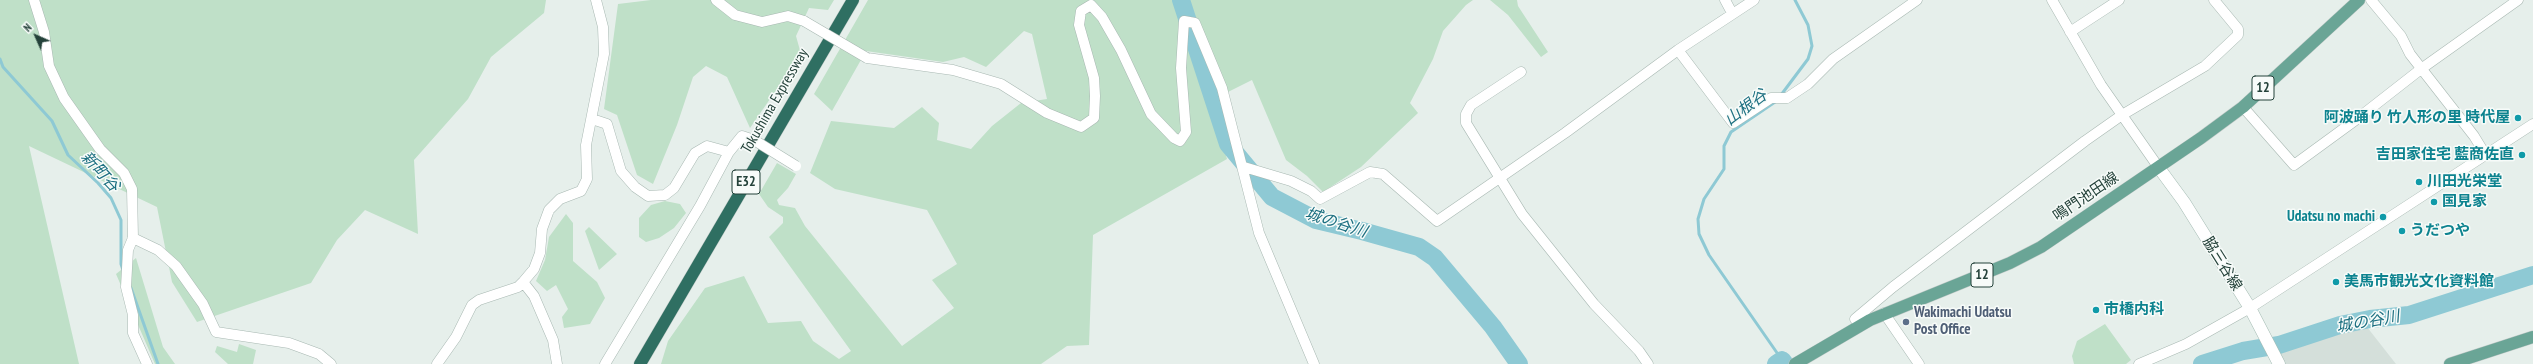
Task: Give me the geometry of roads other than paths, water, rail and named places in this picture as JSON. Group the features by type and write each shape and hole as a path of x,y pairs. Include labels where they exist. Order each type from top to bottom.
{"highway":[{"name":"Tokushima Expressway","path":"640,364 853,0"}],"main road":[{"name":"鳴門池田線","path":"1795,364 1860,325 1884,313 2010,263 2041,247 2159,168 2243,107 2359,0"},
{"name":"脇三谷線","path":"2159,168 2184,202 2250,308 2275,359"},
{"path":"2450,364 2533,337"}],"street":[{"path":"34,0 44,32 49,66 64,98 100,149 124,173 132,189 133,238 128,250 126,278 133,315 133,333 147,364"},
{"path":"437,364 456,336 472,305 479,300 518,287 534,269 540,253 542,230 549,210 560,199 581,191 587,179 586,145 604,54 603,27 596,0"},
{"path":"716,0 735,15 762,22 788,16 804,21 867,58 953,70 1000,84 1064,122 1082,127 1094,118 1096,96 1094,78 1079,25 1081,11 1091,5 1102,17 1121,50 1151,114 1174,138 1180,141 1186,132 1181,68 1184,21 1195,23 1222,88 1244,167 1259,233 1314,364"},
{"path":"1725,0 1732,13"},
{"path":"1244,167 1291,181 1311,191 1320,199 1370,172 1383,174 1436,221 1500,178 1678,50 1732,13 1754,0"},
{"path":"1678,50 1732,123 1771,98 1787,98 1808,84 1833,59 1917,0"},
{"path":"2052,0 2101,85 2159,168"},
{"path":"2070,32 2119,0"},
{"path":"1860,325 1856,319 1893,287 2122,115 2205,66 2238,35 2238,29 2214,0"},
{"path":"2371,0 2401,36 2420,69 2474,136 2485,154"},
{"path":"2243,107 2294,165 2357,119 2420,69 2518,0"},
{"path":"1521,72 1471,105 1466,114 1466,123 1522,214 1594,304 1639,351 1648,364"},
{"path":"592,119 607,124 621,171 635,187 648,196 665,195 674,188 695,153 707,146 729,152"},
{"path":"2139,364 2186,344 2250,308 2533,124"},
{"path":"605,364 700,206 729,152 742,136 754,140 796,166"},
{"path":"133,238 158,250 176,266 203,304 216,332 289,343 319,354 331,364"},
{"path":"523,282 534,296 553,340 557,364"},
{"path":"1884,313 1919,364"}],"waterway":[{"name":"城の谷川","path":"1181,0 1228,144 1272,197 1316,220 1419,247 1435,258 1493,327 1519,364"},
{"name":"山根谷","path":"1781,95 1808,59 1812,46 1808,25 1795,0"},
{"name":"新町谷","path":"0,59 3,67 52,121 68,155 98,183 111,198 121,220 121,264 123,270"},
{"name":"山根谷","path":"1778,100 1731,132 1724,146 1724,169 1704,199 1698,219 1699,234 1709,255 1782,360"},
{"name":"城の谷川","path":"2202,364 2243,351 2279,345 2340,325 2370,319 2409,315 2533,275"},
{"name":"新町谷","path":"131,288 158,364"},
{"name":"山根谷","path":"1776,364 1782,360 1785,364"}],"place":[{"name":"阿波踊り 竹人形の里 時代屋","path":"2518,118"},
{"name":"吉田家住宅 藍商佐直","path":"2522,155"},
{"name":"川田光栄堂","path":"2419,182"},
{"name":"国見家","path":"2434,202"},
{"name":"Udatsu no machi","path":"2383,217"},
{"name":"うだつや","path":"2402,231"},
{"name":"美馬市観光文化資料館","path":"2336,282"},
{"name":"市橋内科","path":"2096,310"},
{"name":"Wakimachi Udatsu Post Office","path":"1906,322"}]}
